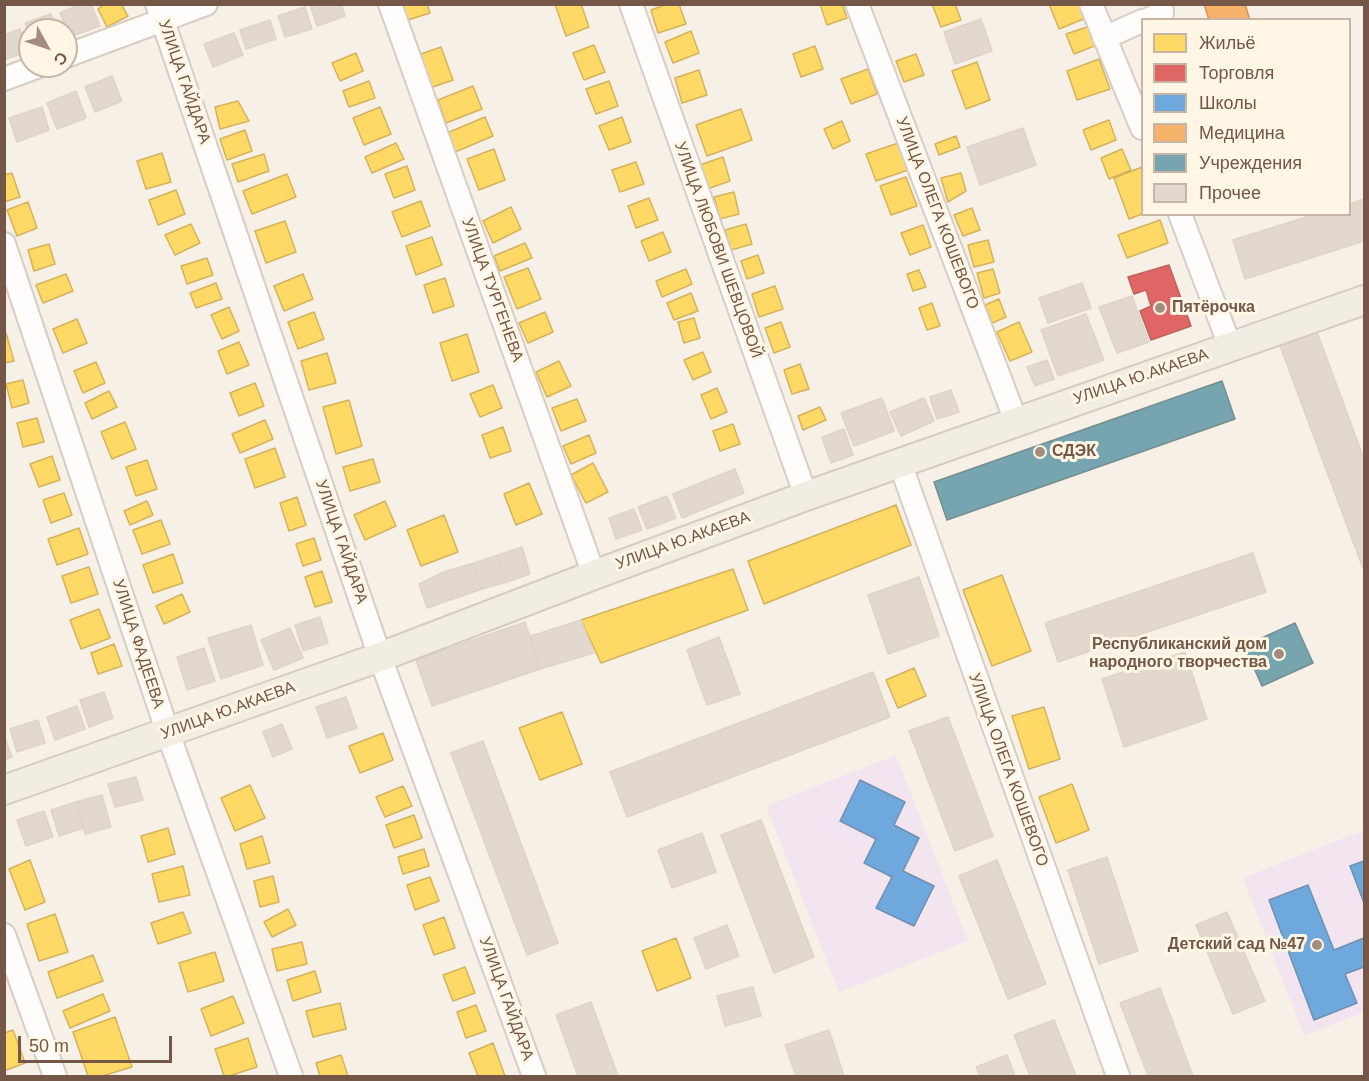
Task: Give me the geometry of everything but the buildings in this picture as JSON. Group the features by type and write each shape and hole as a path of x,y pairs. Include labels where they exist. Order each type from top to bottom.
{"main road":[{"name":"УЛИЦА Ю.АКАЕВА","path":"4,790 380,657 806,496 1365,300"}],"street":[{"path":"78,50 160,12 206,4"},
{"name":"УЛИЦА ТУРГЕНЕВА","path":"390,4 594,575"},
{"name":"УЛИЦА ЛЮБОВИ ШЕВЦОВОЙ","path":"631,4 806,496"},
{"name":"УЛИЦА ОЛЕГА КОШЕВОГО","path":"857,4 1016,421"},
{"path":"1091,4 1141,123"},
{"path":"1151,18 1162,13 1161,4"},
{"name":"УЛИЦА ГАЙДАРА","path":"160,12 380,657 534,1077"},
{"path":"1104,38 1141,22"},
{"path":"1181,216 1230,346"},
{"name":"УЛИЦА ФАДЕЕВА","path":"4,244 168,733 291,1077"},
{"name":"УЛИЦА ОЛЕГА КОШЕВОГО","path":"900,463 1118,1077"},
{"path":"4,935 55,1077"}],"shaded area":[{"path":"896,755 968,941 839,992 766,806"},
{"name":"Детский сад №47","path":"1364,830 1364,1012 1304,1036 1243,878"}],"place":[{"name":"Пятёрочка","path":"1160,308"},
{"name":"СДЭК","path":"1040,452"},
{"name":"Республиканский дом народного творчества","path":"1279,654"},
{"name":"Детский сад №47","path":"1317,945"}]}
